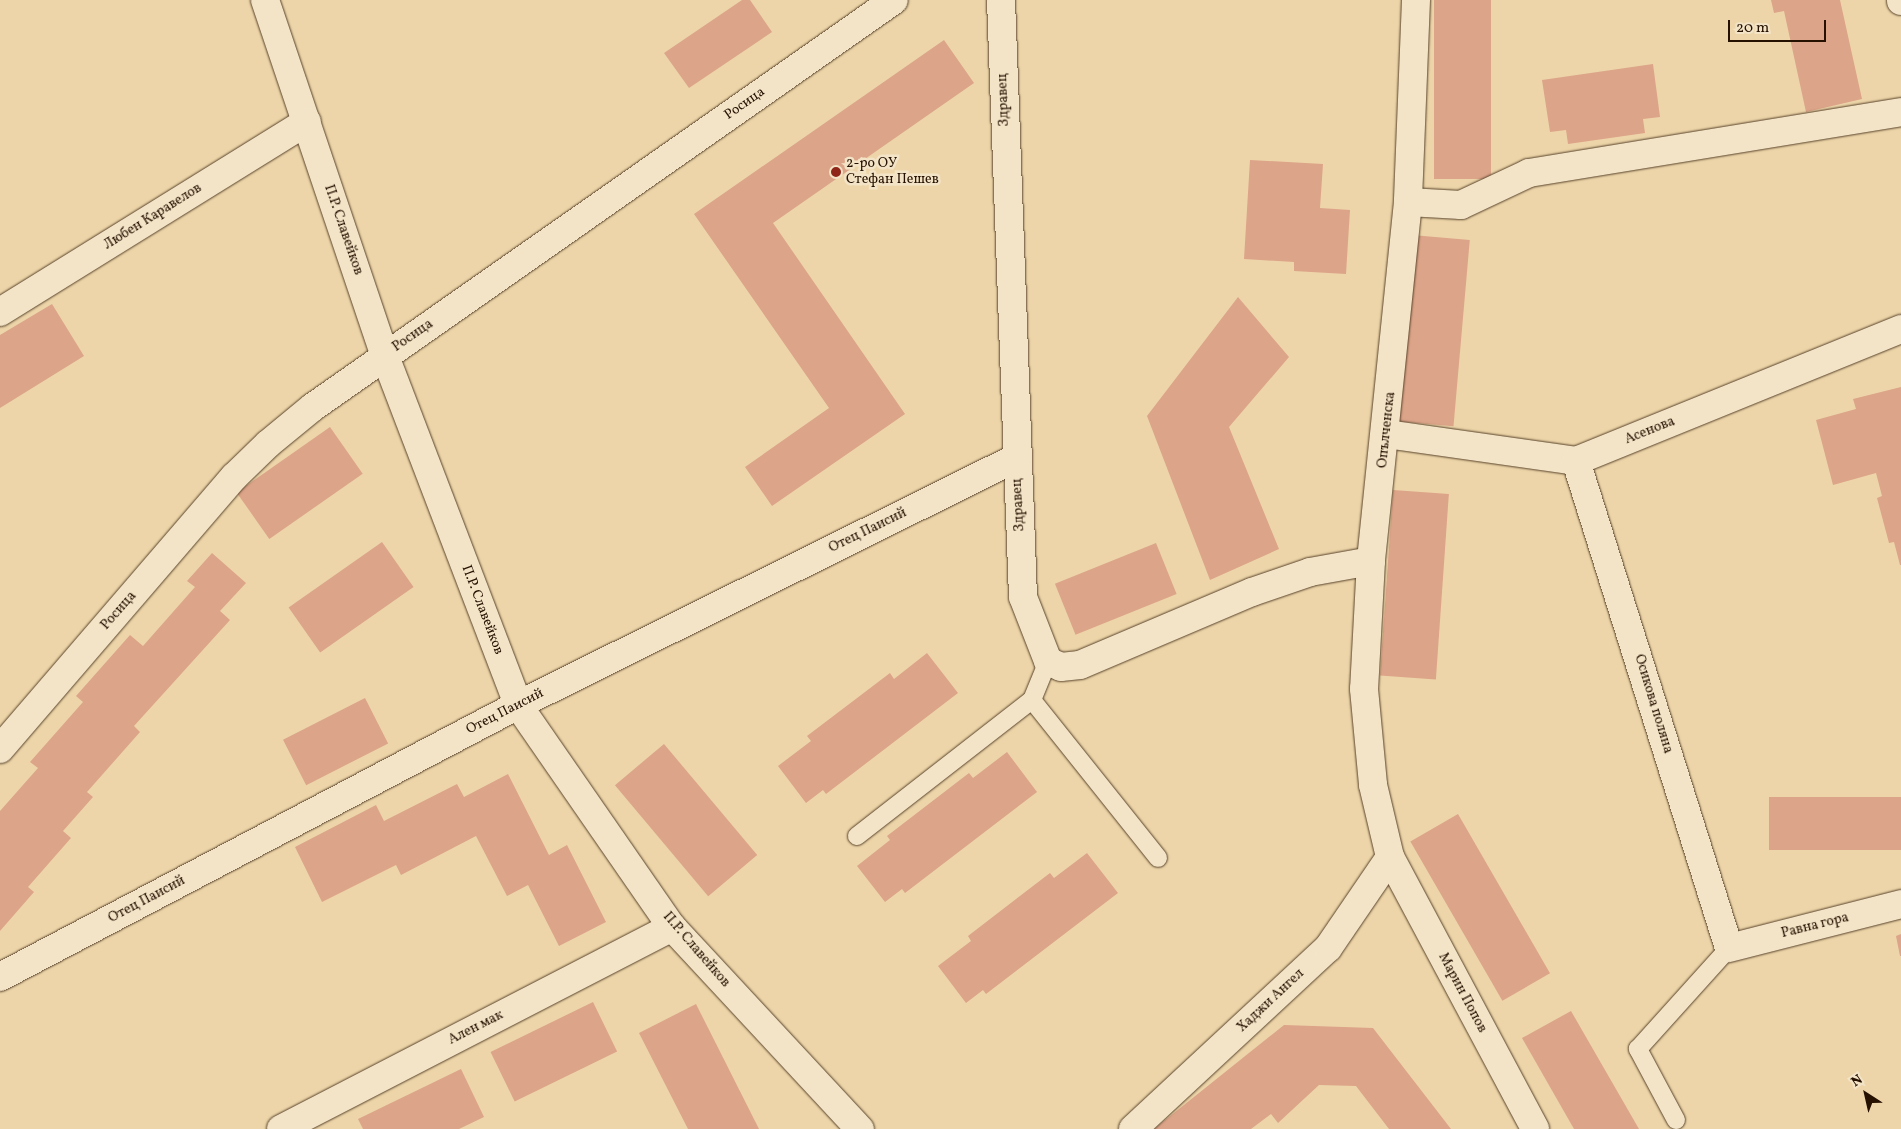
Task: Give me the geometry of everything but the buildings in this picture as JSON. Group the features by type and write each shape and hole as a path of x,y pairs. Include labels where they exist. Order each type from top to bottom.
{"street":[{"name":"Росица","path":"0,749 234,477 313,407 894,0"},
{"name":"Здравец","path":"1001,0 1016,458 1023,597 1048,661"},
{"name":"Опълченска","path":"1390,857 1373,785 1364,689 1371,562 1387,434 1408,202 1416,0"},
{"name":"П.Р. Славейков","path":"276,7 306,122 385,356 518,705 672,927 860,1129"},
{"path":"1408,202 1461,205 1530,173 1901,112"},
{"name":"Любен Каравелов","path":"0,312 306,122"},
{"name":"Асенова","path":"1576,461 1901,329"},
{"path":"1387,434 1576,461"},
{"name":"Отец Паисий","path":"0,977 518,705 1016,458"},
{"name":"Осикова поляна","path":"1576,461 1729,948"},
{"path":"1048,661 1061,668 1080,665 1252,592 1310,572 1371,562"},
{"name":"Хаджи Ангел","path":"1134,1129 1328,948 1390,857"},
{"name":"Марин Попов","path":"1390,857 1535,1129"},
{"name":"Равна гора","path":"1729,948 1901,904"},
{"name":"Ален мак","path":"295,1126 672,927"}],"lane":[{"path":"857,836 1032,700 1048,661"},
{"path":"1032,700 1158,858"},
{"path":"1676,1120 1638,1049 1729,948"}],"place":[{"name":"2-ро ОУ Стефан Пешев","path":"836,172"}]}
